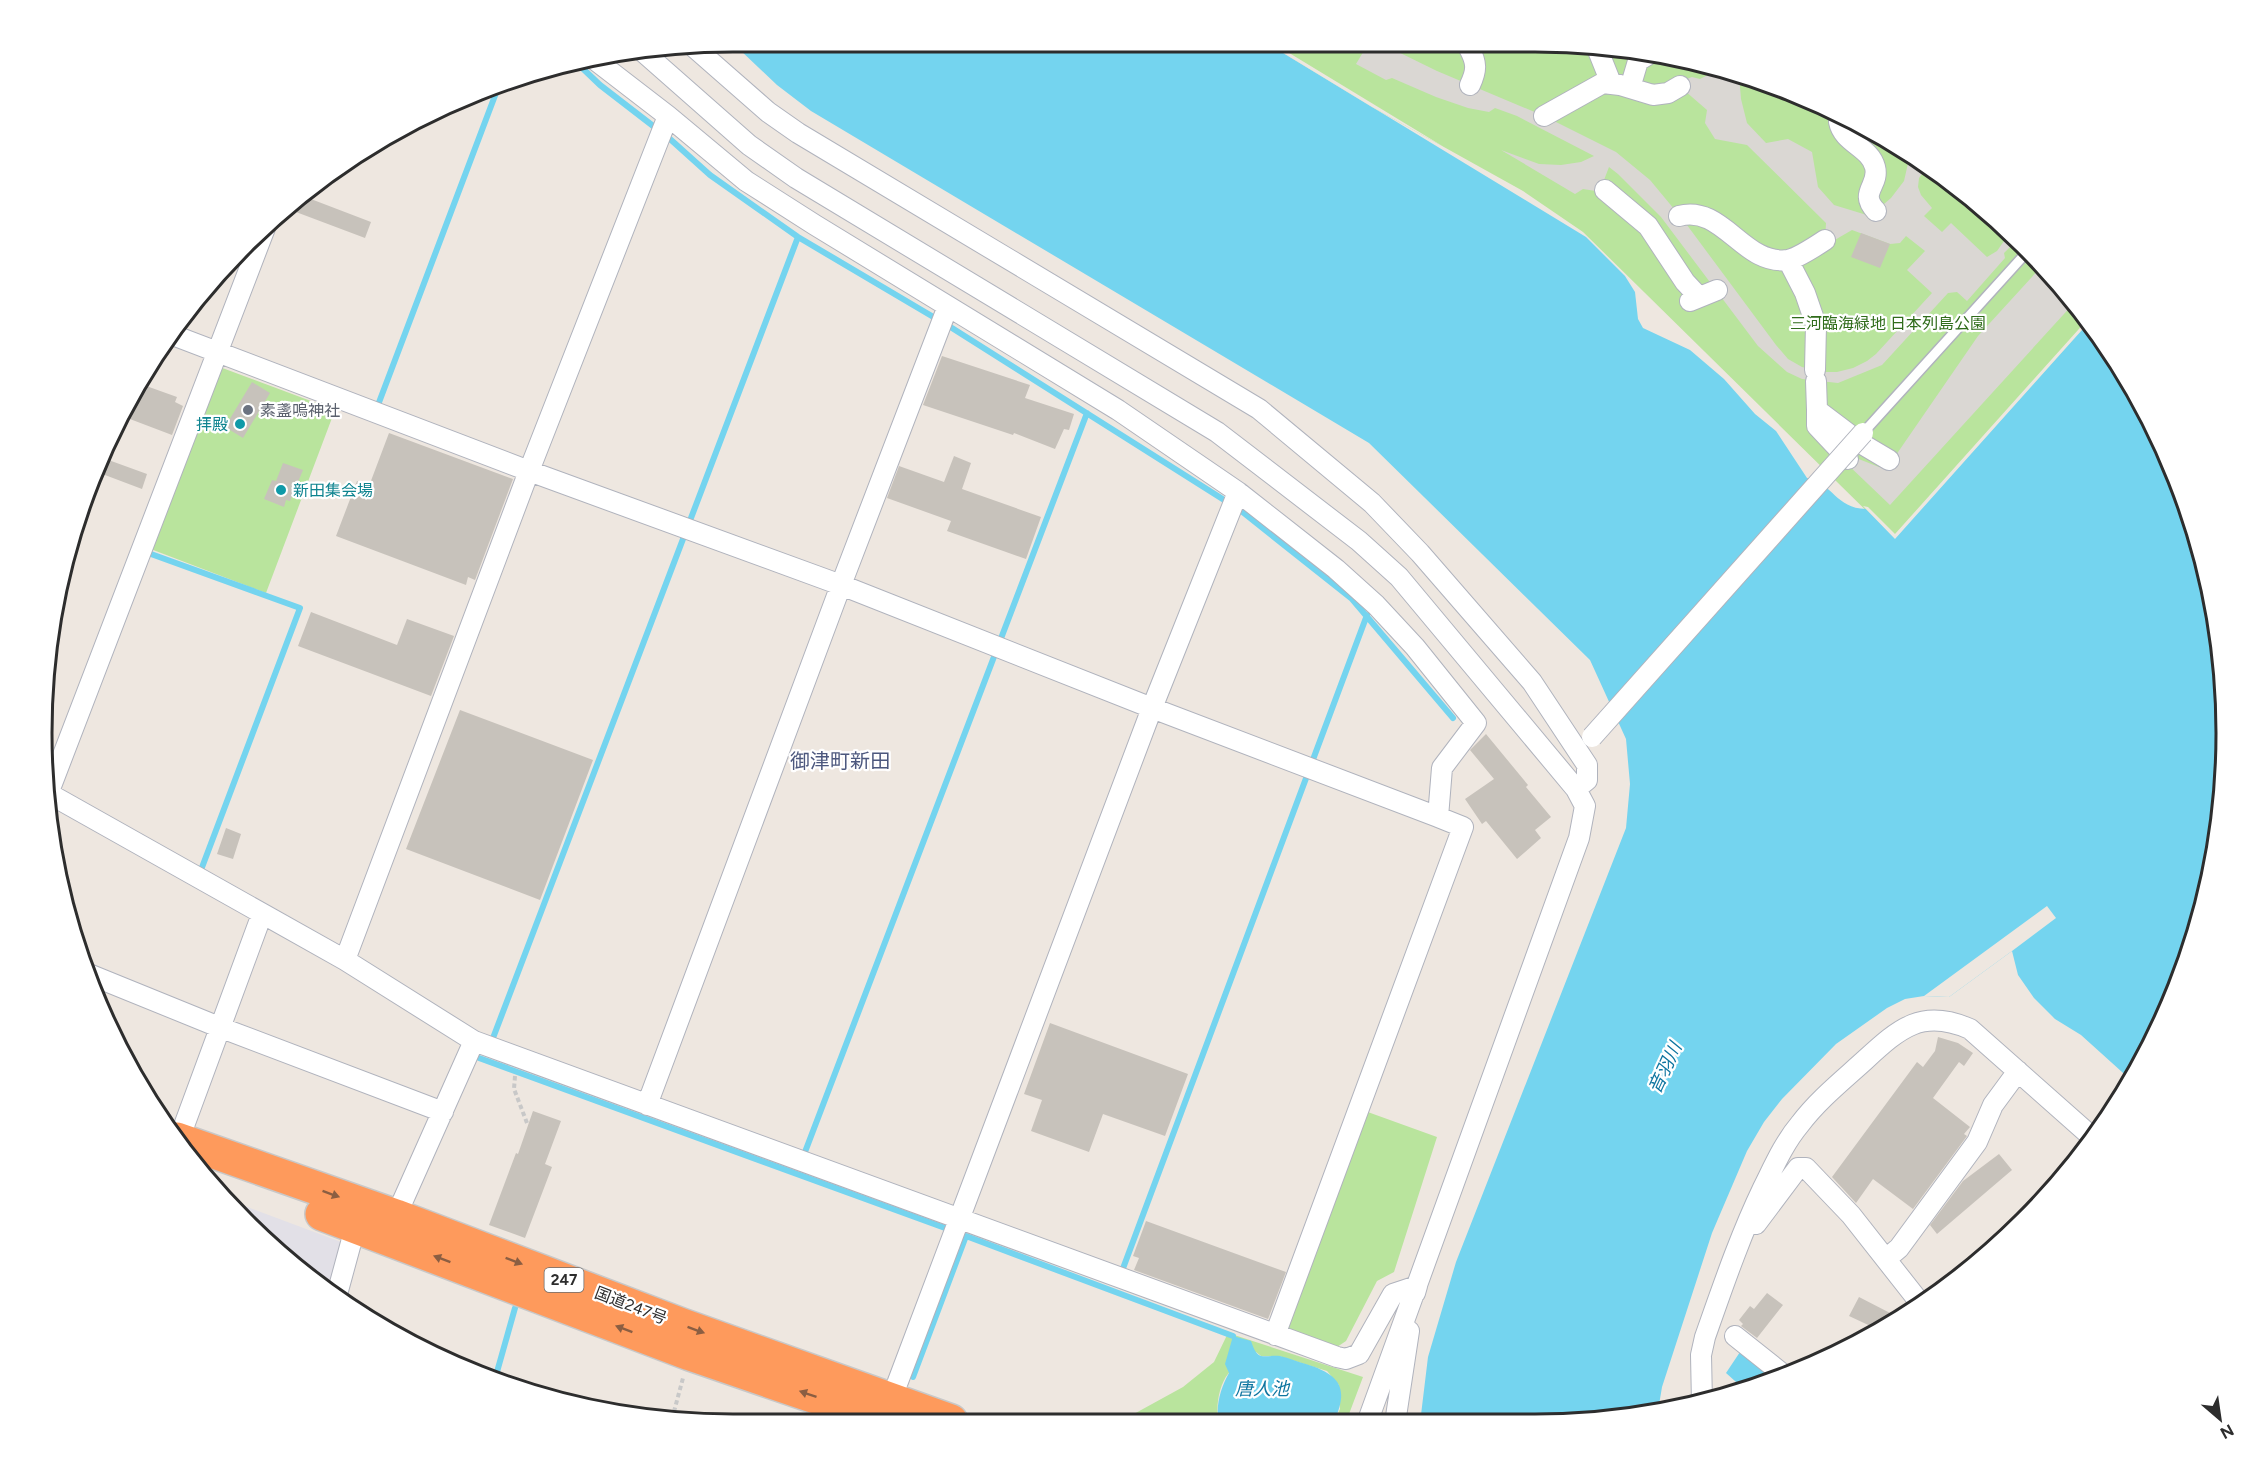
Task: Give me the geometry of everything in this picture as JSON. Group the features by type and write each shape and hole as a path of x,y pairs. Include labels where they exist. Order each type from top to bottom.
{"highway":[{"name":"国道247号","path":"181,1131 359,1216 690,1354 887,1410 913,1414"},
{"name":"国道247号","path":"211,1171 359,1216 396,1216 682,1325 887,1410"}],"street":[{"path":"1470,85 1477,65 1471,52"},
{"path":"701,53 768,112 798,133 1259,409 1372,502 1420,553 1585,743 1587,780 1576,789"},
{"path":"1600,56 1609,78 1608,82"},
{"path":"650,58 749,145 796,178 1217,432 1359,541 1410,590 1576,789 1584,806 1579,838 1370,1414"},
{"path":"1630,88 1638,61"},
{"path":"603,66 746,181 1119,410 1238,492 1336,569 1377,605 1415,647 1476,723 1442,768 1439,778 1438,816"},
{"path":"1544,117 1603,83 1608,82 1653,95 1668,93 1680,86"},
{"path":"345,960 529,471 668,116"},
{"path":"1841,126 1847,137 1872,160 1876,176 1869,192 1869,201 1876,212"},
{"path":"1605,190 1648,226 1667,257 1702,296"},
{"path":"1679,216 1691,212 1706,217 1718,222 1731,236 1761,255 1788,260 1826,240"},
{"path":"54,775 258,246"},
{"path":"1788,260 1805,293 1816,325 1817,426 1848,459"},
{"path":"647,1106 841,585 948,306"},
{"path":"180,338 529,471 841,585 1152,708 1463,827 1275,1335"},
{"path":"1817,410 1862,444 1889,460"},
{"path":"1585,743 1863,433"},
{"path":"887,1410 1152,708 1238,492"},
{"path":"56,798 345,960 474,1041 1275,1335 1337,1357 1346,1359 1353,1357 1359,1354 1390,1297 1417,1286"},
{"path":"181,1131 262,914"},
{"path":"98,978 219,1027 442,1112"},
{"path":"1702,1393 1701,1355 1705,1337 1744,1229 1779,1155 1800,1124 1827,1094 1902,1028 1917,1023 1937,1021 1957,1023 1970,1029 2086,1132"},
{"path":"396,1216 474,1041"},
{"path":"1886,1258 1899,1248 1977,1143 1993,1105 2018,1071"},
{"path":"1744,1229 1753,1227 1798,1168 1806,1168 1851,1215 1916,1298"},
{"path":"339,1288 359,1216"},
{"path":"1396,1414 1417,1286"},
{"path":"1734,1336 1777,1369"}],"lane":[{"path":"1863,433 2021,257"}],"path":[{"path":"515,1076 514,1089 527,1123"},
{"path":"674,1412 690,1354"}],"shaded area":[{"path":"1363,52 1398,52 1544,116 1616,152 1650,180 1684,221 1776,345 1788,359 1802,367 1824,372 1837,372 1853,368 1876,354 1932,293 1907,270 1925,251 1906,236 1900,243 1890,244 1852,230 1833,241 1825,240 1826,223 1747,145 1715,139 1705,123 1707,110 1677,84 1692,77 1700,79 1707,75 1740,85 1747,123 1766,143 1788,139 1812,152 1818,187 1834,205 1870,216 1891,198 1904,181 1908,164 1922,174 1918,187 1921,195 1932,208 1924,216 1942,232 1951,223 1987,257 1997,251 2004,241 2010,247 2004,253 2005,258 1967,301 1957,292 1948,293 1882,365 1838,383 1802,379 1787,372 1758,346 1661,217 1609,167 1604,180 1607,188 1602,192 1583,189 1575,194 1501,150 1539,164 1561,165 1581,162 1594,156 1517,116 1495,108 1489,112 1468,108 1392,78 1386,80 1356,64"},
{"path":"2036,273 2068,310 1890,505 1845,462 1851,456 1879,467 1896,455 1978,336"},
{"path":"242,1205 341,1242 330,1282 284,1246"}],"green space":[{"name":"三河臨海緑地 日本列島公園","path":"1282,52 1579,54 1623,58 1667,66 1753,89 1795,104 1836,123 1913,167 1949,193 1984,221 2016,252 2047,284 2082,329 1895,539 1583,232 1523,191 1372,107"},
{"path":"217,366 335,410 266,593 148,548"},
{"path":"1365,1111 1437,1137 1394,1272 1377,1281 1346,1341 1337,1347 1290,1332 1287,1327"},
{"path":"1228,1333 1363,1377 1349,1414 1338,1414 1340,1409 1339,1385 1327,1371 1279,1356 1261,1356 1256,1352 1228,1374 1220,1390 1218,1414 1134,1414 1183,1387 1214,1362"}],"water":[{"name":"音羽川","path":"742,52 1282,52 1586,237 1625,276 1635,292 1638,319 1643,328 1690,350 1724,379 1755,414 1776,431 1807,478 1823,485 1847,505 1866,509 1895,538 2082,329 2124,393 2164,473 2192,557 2210,645 2214,689 2216,734 2210,822 2192,910 2164,994 2124,1074 2081,1035 2055,1019 2034,998 2018,975 2012,951 1949,997 1924,996 1905,999 1887,1008 1836,1044 1782,1099 1764,1122 1747,1151 1712,1233 1662,1387 1659,1402 1579,1413 1421,1414 1428,1357 1456,1262 1626,828 1630,784 1626,739 1590,660 1369,443 811,111 777,85"},
{"name":"唐人池","path":"1233,1336 1251,1341 1256,1352 1261,1356 1278,1356 1318,1368 1339,1384 1341,1400 1337,1414 1218,1414 1221,1390 1229,1373 1225,1364"},
{"path":"1742,1349 1770,1372 1737,1383 1726,1373"}],"pier":[{"path":"1282,52 1288,52 1444,147 1372,107"},
{"path":"2081,327 2082,329 1895,539 1863,506 1868,507 1895,534"},
{"path":"2047,906 2056,918 2012,951 1949,997 1924,996"}],"building":[{"path":"311,199 371,222 365,238 295,212"},
{"path":"1861,233 1890,244 1880,268 1851,257"},
{"path":"942,356 1030,385 1025,398 1074,414 1069,430 1064,429 1055,449 1014,433 1013,435 923,405"},
{"path":"252,382 270,393 243,438 225,427"},
{"path":"148,387 177,397 175,402 183,406 172,435 130,419"},
{"path":"389,433 513,479 475,580 468,577 466,585 336,536 357,481 369,486"},
{"path":"954,456 971,463 962,489 1041,517 1026,559 947,531 951,521 887,498 899,466 944,482"},
{"path":"110,460 147,474 142,489 103,474"},
{"name":"新田集会場","path":"283,463 303,470 290,501 286,500 284,507 264,499 272,480 276,481"},
{"path":"311,612 397,645 407,619 454,636 431,696 298,646"},
{"path":"460,710 593,760 540,900 406,849"},
{"path":"1486,734 1551,817 1535,830 1541,838 1517,859 1486,821 1482,824 1465,799 1494,779 1470,750"},
{"path":"226,828 241,834 233,859 217,854"},
{"path":"1050,1023 1188,1074 1165,1136 1103,1114 1089,1152 1031,1131 1042,1100 1024,1094"},
{"path":"1938,1037 1958,1043 1973,1053 1964,1066 1959,1062 1933,1098 1970,1127 1964,1134 1967,1136 1913,1209 1873,1179 1856,1203 1832,1177 1917,1062 1923,1067 1935,1051"},
{"path":"533,1111 561,1121 545,1164 552,1167 525,1238 489,1225"},
{"path":"1999,1154 2012,1170 1937,1234 1930,1225 1963,1181"},
{"path":"1146,1221 1286,1272 1268,1319 1134,1270 1139,1258 1133,1256"},
{"path":"1767,1293 1783,1305 1757,1338 1741,1326 1743,1324 1739,1320 1750,1306 1754,1309"},
{"path":"1859,1297 1891,1313 1870,1326 1849,1316"}],"waterway":[{"path":"584,70 600,85 670,139 710,175 798,237 952,328 1240,510 1352,599 1453,718"},
{"path":"378,405 495,96"},
{"path":"493,1038 798,237"},
{"path":"805,1152 1087,413"},
{"path":"151,554 300,608 201,870"},
{"path":"1122,1271 1367,615"},
{"path":"479,1058 945,1228"},
{"path":"913,1377 966,1236 1233,1336"},
{"path":"497,1372 515,1308"}],"place":[{"name":"素盞嗚神社","path":"248,410"},
{"name":"拝殿","path":"240,424"},
{"name":"新田集会場","path":"281,490"}],"district":[{"name":"御津町新田","path":"840,761"}]}
